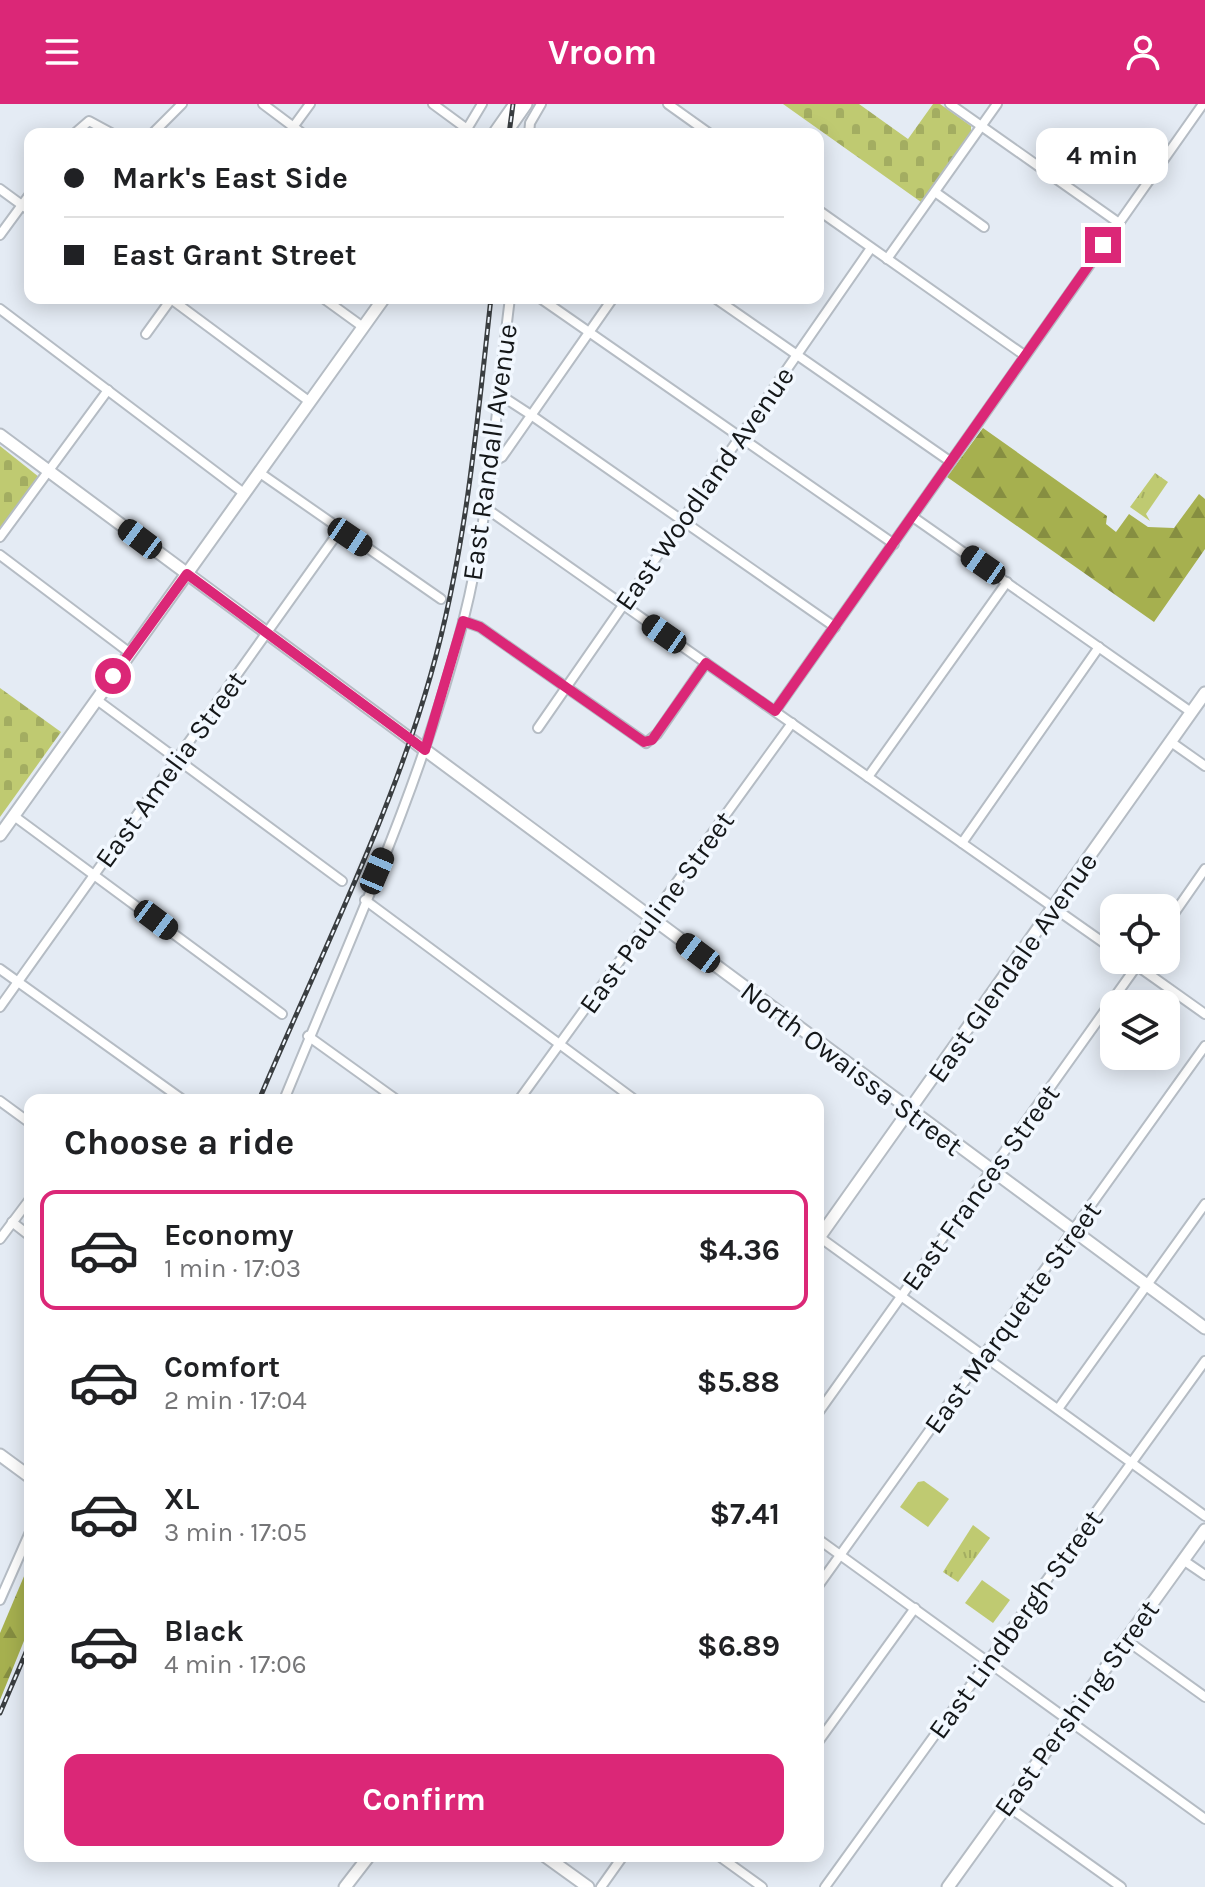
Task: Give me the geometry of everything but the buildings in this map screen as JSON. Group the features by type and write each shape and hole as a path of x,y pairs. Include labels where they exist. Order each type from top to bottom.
{"street":[{"path":"158,128 182,104"},
{"path":"263,104 289,128"},
{"path":"292,128 310,104"},
{"path":"433,104 462,128"},
{"path":"468,128 482,104"},
{"path":"498,128 515,104"},
{"path":"509,128 526,104"},
{"path":"530,128 541,104"},
{"path":"668,104 702,128"},
{"path":"950,104 1119,223"},
{"path":"887,259 997,104"},
{"path":"775,711 1203,104"},
{"path":"81,128 89,121 102,128"},
{"path":"0,189 24,207"},
{"path":"935,192 984,227"},
{"path":"0,235 24,210"},
{"path":"824,214 1024,355"},
{"name":"East Woodland Avenue","path":"538,728 871,248"},
{"path":"146,334 168,304"},
{"path":"179,304 310,402"},
{"path":"331,304 363,327"},
{"path":"0,835 380,304"},
{"name":"East Randall Avenue","path":"286,1094 425,750 463,621 487,509 509,304"},
{"path":"548,304 894,544"},
{"path":"491,463 502,457 609,304"},
{"path":"724,304 951,462"},
{"path":"0,309 245,494"},
{"path":"0,537 108,390"},
{"path":"498,399 508,400 531,415 835,627"},
{"name":"North Owaissa Street","path":"0,435 1205,1328"},
{"path":"260,473 441,599"},
{"path":"487,509 1100,940"},
{"path":"913,517 1191,712"},
{"name":"East Amelia Street","path":"0,1007 340,530"},
{"path":"0,555 130,653"},
{"path":"868,777 1007,582"},
{"path":"463,621 480,627 649,742 706,663"},
{"path":"962,843 1099,647"},
{"name":"East Glendale Avenue","path":"824,1230 1205,693"},
{"path":"97,700 342,881"},
{"name":"East Pauline Street","path":"523,1094 792,723"},
{"path":"1171,742 1205,766"},
{"path":"14,816 282,1014"},
{"path":"1180,905 1205,869"},
{"path":"365,900 627,1094"},
{"path":"0,969 175,1094"},
{"name":"East Frances Street","path":"824,1405 1131,974"},
{"path":"1153,974 1205,1014"},
{"path":"308,1036 389,1094"},
{"name":"East Marquette Street","path":"824,1578 1205,1046"},
{"path":"0,1101 24,1119"},
{"path":"1058,1409 1205,1204"},
{"path":"0,1239 24,1207"},
{"path":"12,1222 24,1231"},
{"path":"824,1242 1205,1516"},
{"name":"East Lindbergh Street","path":"825,1887 1205,1361"},
{"path":"0,1455 24,1473"},
{"name":"East Pershing Street","path":"948,1887 1205,1530"},
{"path":"824,1543 1205,1819"},
{"path":"0,1600 24,1546"},
{"path":"1183,1560 1205,1575"},
{"path":"824,1734 915,1608"},
{"path":"1126,1640 1205,1697"},
{"path":"1006,1805 1121,1887"},
{"path":"345,1887 364,1862"},
{"path":"553,1862 588,1887"},
{"path":"601,1887 619,1862"},
{"path":"734,1862 762,1887"}],"green space":[{"path":"783,104 859,104 908,139 933,104 940,104 971,126 971,132 921,202 824,133 824,128 817,128"},
{"path":"983,428 1107,516 1106,524 1116,532 1129,514 1148,527 1174,528 1199,494 1205,499 1205,549 1154,622 947,477"},
{"path":"0,446 39,477 0,528"},
{"path":"1155,473 1168,482 1146,514 1150,521 1130,507"},
{"path":"0,688 61,732 0,817"},
{"path":"924,1481 949,1499 928,1527 900,1507 918,1482"},
{"path":"973,1525 990,1538 958,1582 943,1572"},
{"path":"24,1576 24,1641 0,1700 0,1633"},
{"path":"982,1580 1010,1600 993,1623 965,1603"}],"railway":[{"path":"510,128 513,104"},
{"path":"262,1094 374,835 415,727 431,674 462,534 490,304"},
{"path":"0,1713 24,1657"}],"route":[{"path":"113,676 187,574 425,750 463,621 480,627 644,742 652,740 706,663 775,711 1103,245"}]}
